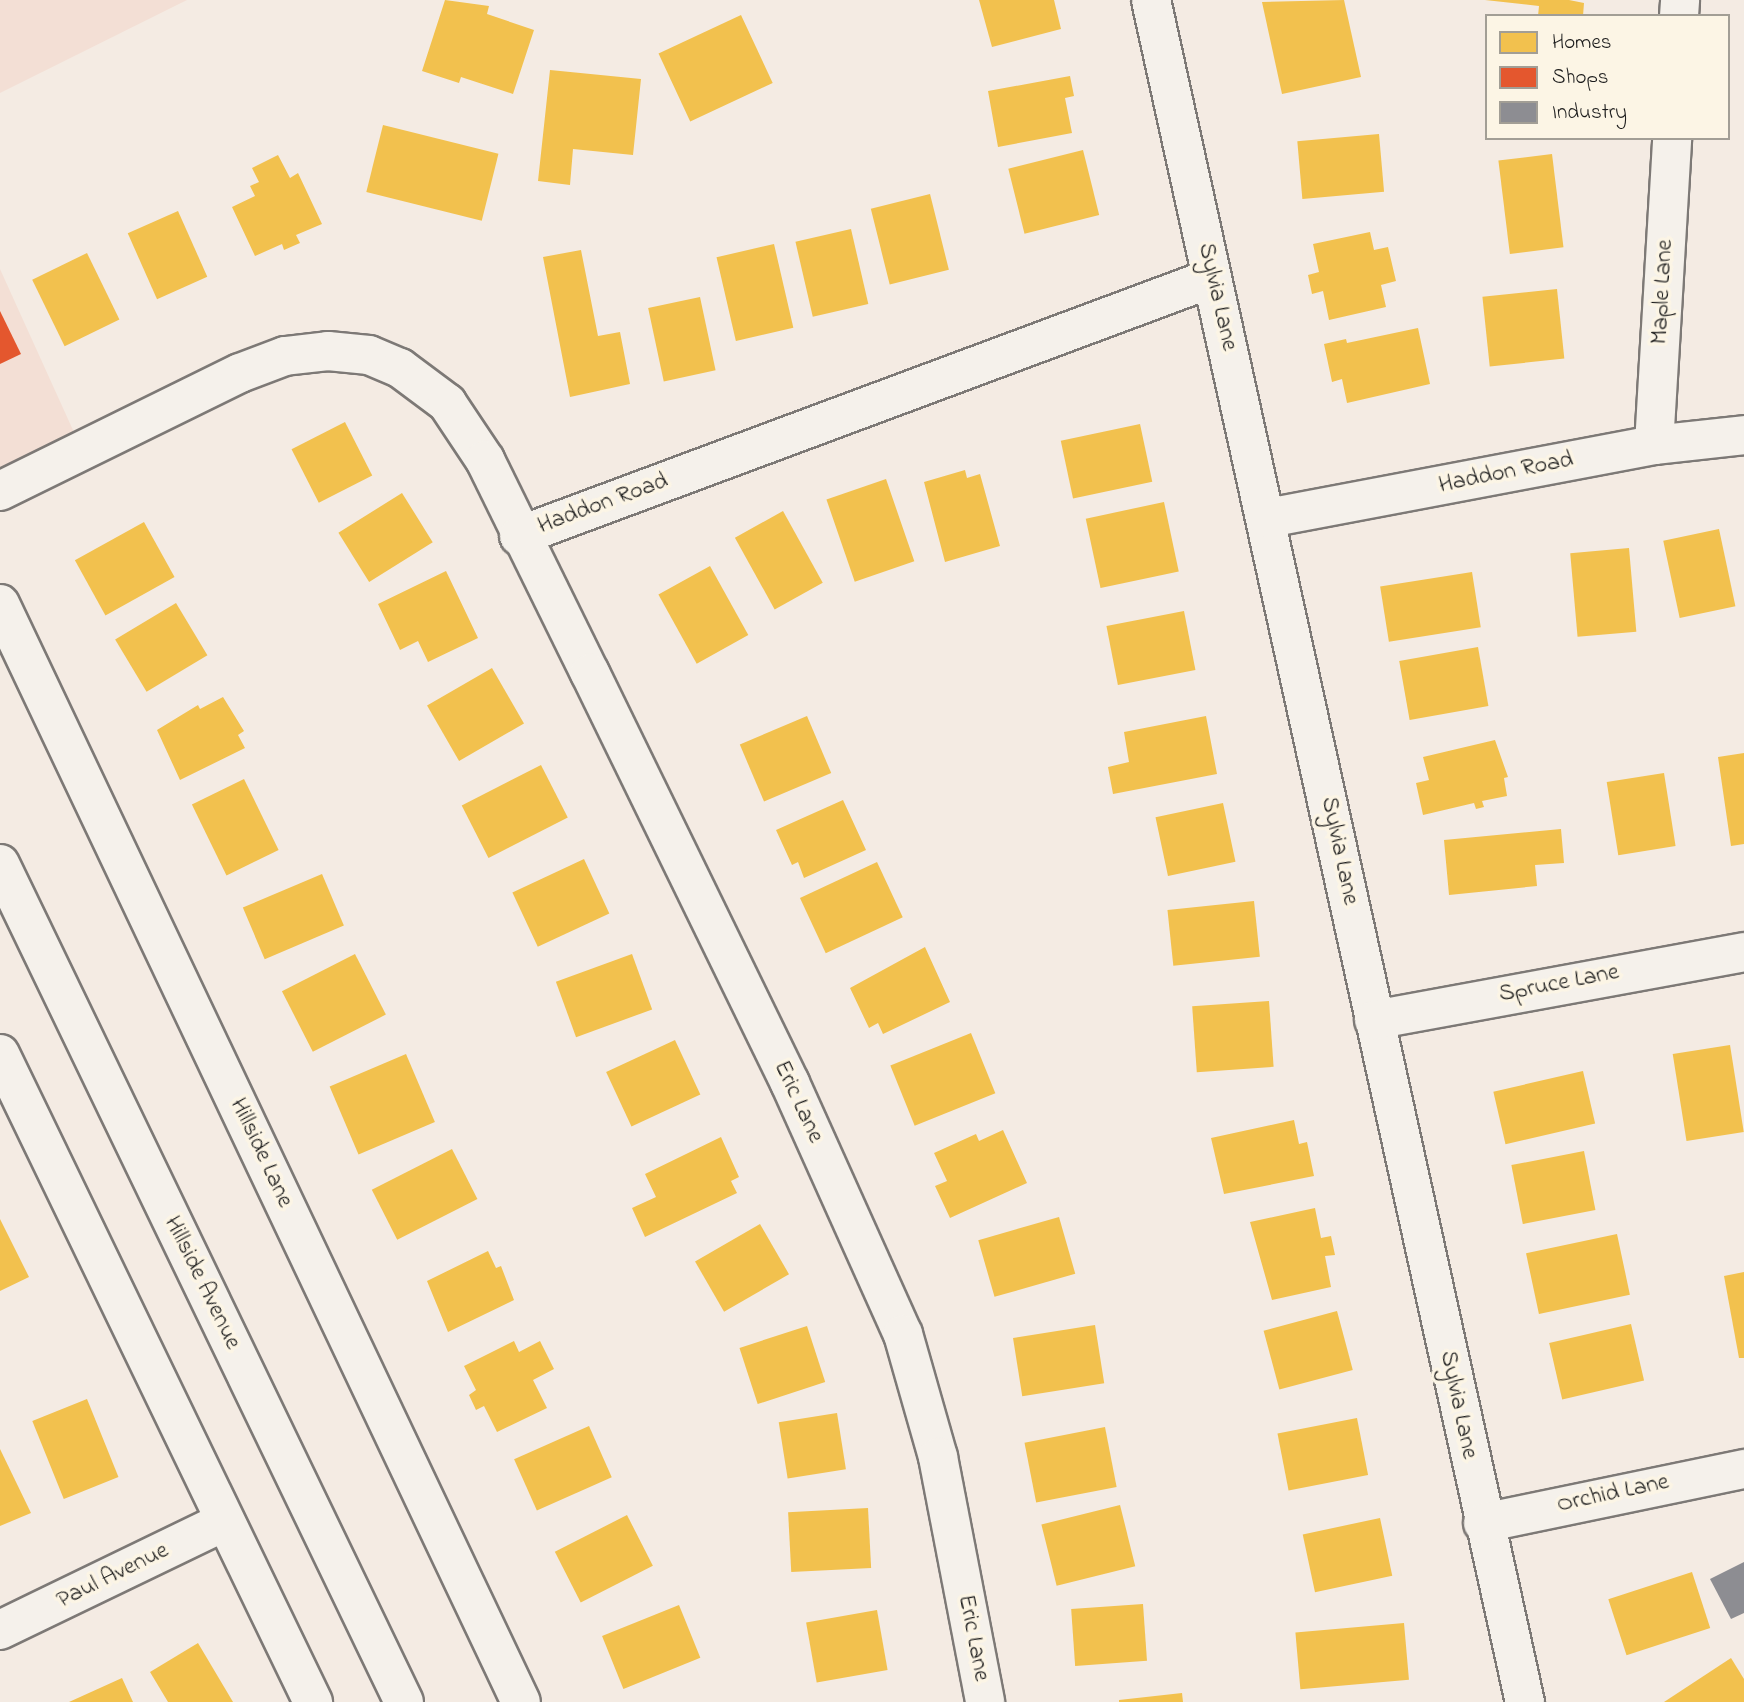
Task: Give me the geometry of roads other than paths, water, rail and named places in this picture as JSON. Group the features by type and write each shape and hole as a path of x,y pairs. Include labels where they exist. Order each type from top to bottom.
{"street":[{"name":"Sylvia Lane","path":"1152,0 1212,278 1268,518 1483,1523 1525,1702"},
{"name":"Maple Lane","path":"1654,445 1672,140"},
{"name":"Haddon Road","path":"0,491 240,373 285,356 328,351 369,355 400,368 447,403 485,460 519,536 1212,278"},
{"name":"Haddon Road","path":"1268,518 1654,445 1744,435"},
{"name":"Eric Lane","path":"519,536 790,1083 903,1334 938,1457 985,1702"},
{"name":"Hillside Lane","path":"0,604 521,1702"},
{"name":"Hillside Avenue","path":"0,864 404,1702"},
{"name":"Spruce Lane","path":"1374,1020 1744,952"},
{"path":"0,1054 313,1702"},
{"name":"Orchid Lane","path":"1483,1523 1744,1469"},
{"name":"Paul Avenue","path":"0,1630 225,1521"}]}
